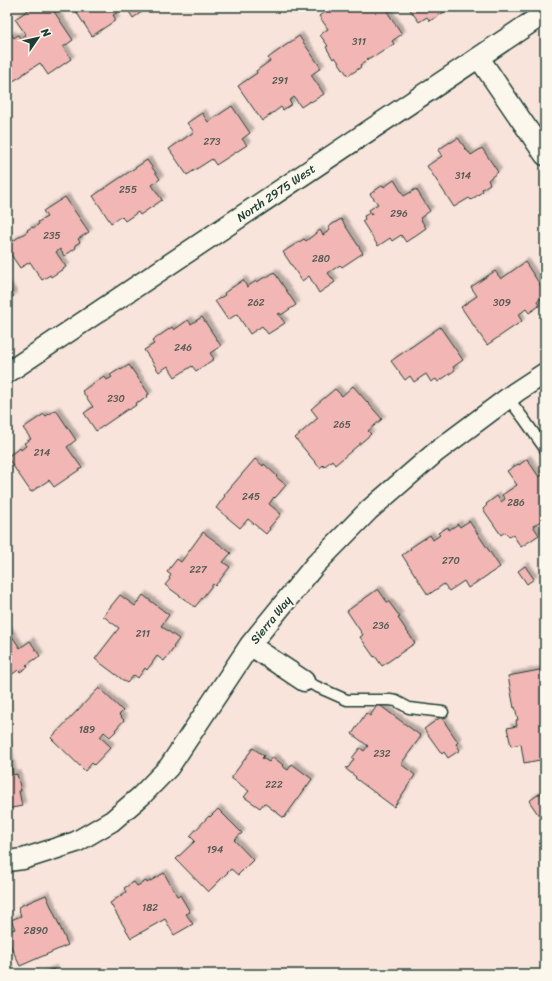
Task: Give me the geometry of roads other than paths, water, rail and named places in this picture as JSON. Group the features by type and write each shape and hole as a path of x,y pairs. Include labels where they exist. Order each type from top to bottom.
{"street":[{"name":"North 2975 West","path":"7,373 545,13"},
{"path":"479,58 545,155"},
{"name":"Sierra Way","path":"7,861 23,859 76,842 112,820 141,796 169,767 250,645 315,566 369,510 436,452 508,398 545,373"},
{"path":"250,645 304,680"}],"lane":[{"path":"508,398 545,449"},
{"path":"304,680 347,700 390,700 396,701 409,708 443,712"}]}
